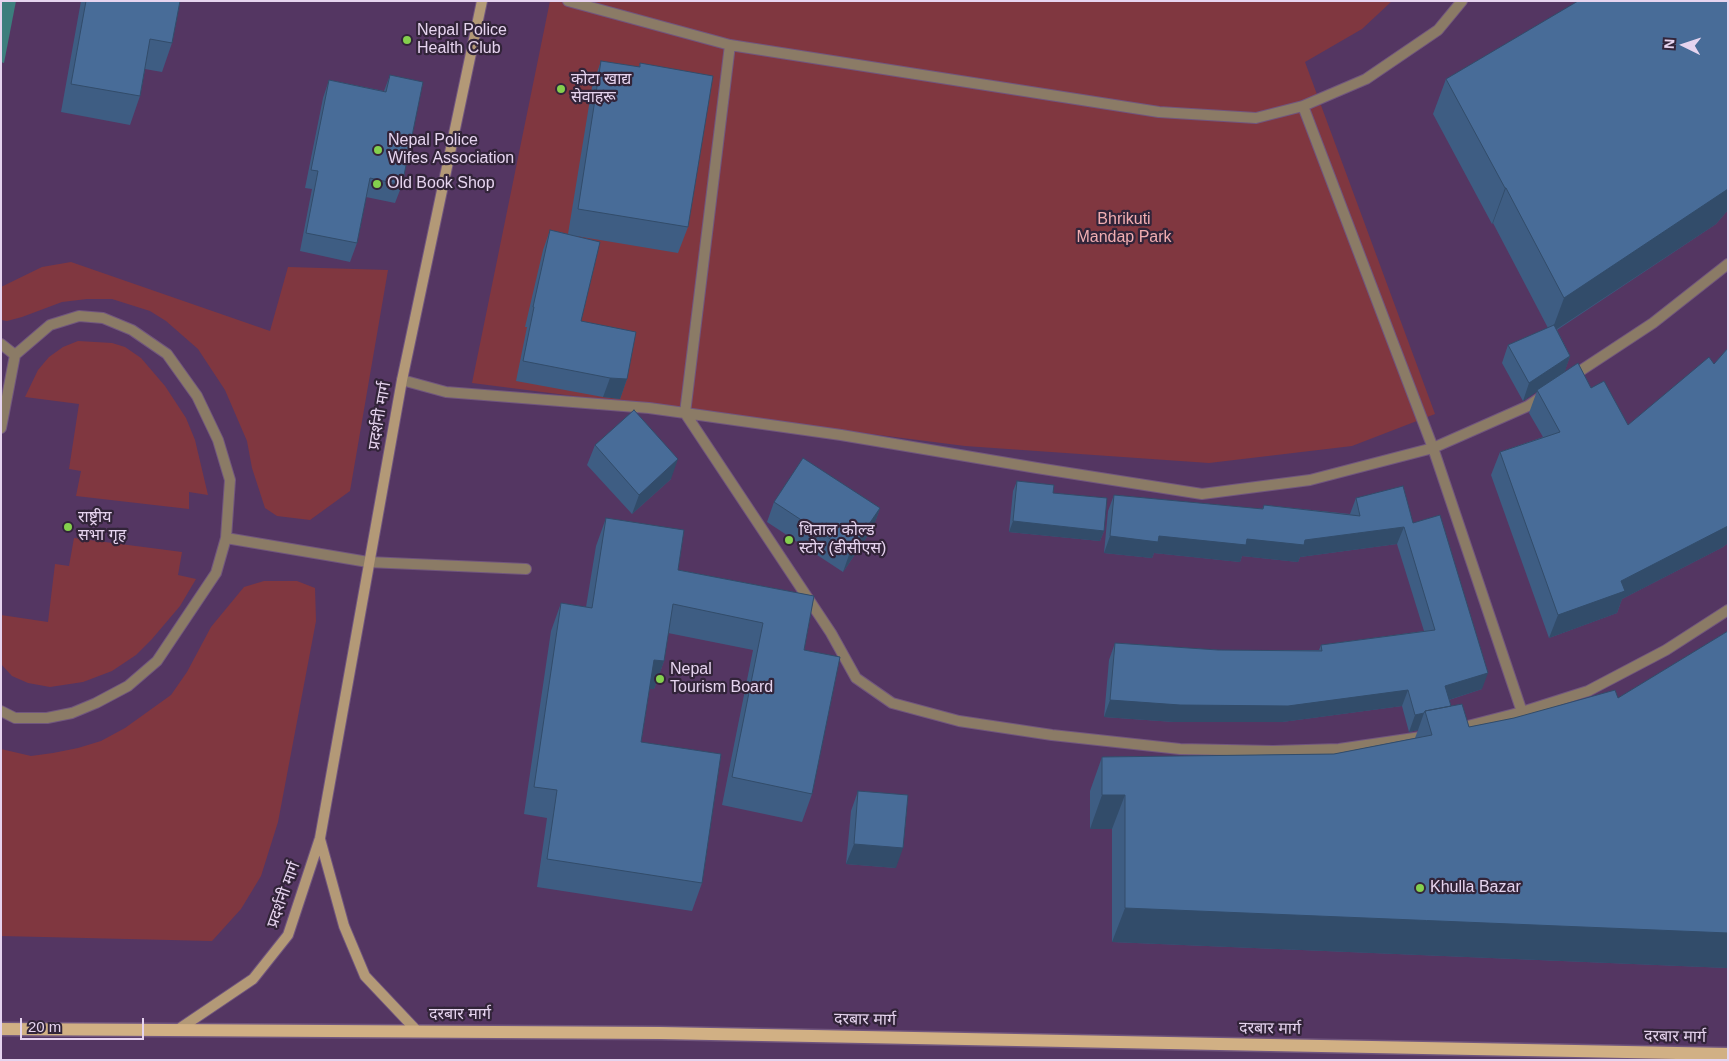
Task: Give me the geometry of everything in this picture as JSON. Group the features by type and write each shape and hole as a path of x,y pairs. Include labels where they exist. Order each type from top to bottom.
{"main road":[{"name":"प्रदर्शनी मार्ग","path":"176,1031 253,979 288,935 320,838 402,380 482,1"},
{"name":"प्रदर्शनी मार्ग","path":"320,838 344,926 365,976 417,1032"},
{"name":"दरबार मार्ग","path":"1,1030 660,1032 1728,1054"}],"lane":[{"path":"568,1 730,45 1159,112 1256,118 1303,106 1366,79 1438,30 1462,1"},
{"path":"730,45 685,413 831,633 856,678 892,703 959,722 1052,735 1180,749 1273,751 1339,749 1445,732 1522,712 1588,691 1666,650 1728,610"},
{"path":"1303,106 1433,448 1522,712"},
{"path":"402,380 446,392 649,408 841,435 1202,494 1310,480 1433,448 1528,406 1653,323 1728,264"},
{"path":"1,428 15,355 50,325 79,316 103,318 132,330 167,354 196,396 218,440 230,480 226,538 216,573 179,631 157,661 128,686 96,704 72,713 47,718 15,718 1,711"},
{"path":"1,344 15,355"},
{"path":"226,538 368,562 526,569"}],"green space":[{"name":"Bhrikuti Mandap Park","path":"550,1 1392,1 1362,29 1305,62 1435,414 1352,446 1209,463 965,446 472,383"},
{"path":"71,262 270,331 288,267 388,270 350,491 310,520 277,516 265,508 252,468 247,441 225,390 198,349 166,321 150,311 112,299 87,299 62,302 22,317 7,321 1,320 1,287 42,267"},
{"path":"78,341 112,343 125,347 141,358 165,386 186,418 195,440 208,495 189,492 189,509 76,496 81,471 69,469 79,404 25,397 38,370 49,357 63,347"},
{"path":"74,538 182,552 178,575 196,579 180,606 152,639 136,655 112,671 83,682 50,687 28,683 12,676 1,664 1,615 48,622 55,564 69,566"},
{"path":"264,581 297,581 315,588 316,621 278,822 261,876 241,909 212,941 1,936 1,749 31,756 53,753 101,741 125,728 171,695 187,672 211,627 244,587"}],"shaded area":[{"path":"1,1 16,1 4,63 1,62"}],"building":[{"path":"86,1 180,1 172,43 150,39 140,96 71,84"},
{"path":"1578,1 1728,1 1728,189 1564,298 1446,79"},
{"path":"601,61 640,67 640,63 713,76 688,227 578,209"},
{"path":"390,75 423,82 402,185 370,178 357,243 306,233 318,171 311,170 329,80 386,92"},
{"path":"550,230 600,242 581,321 636,332 627,379 610,378 523,361"},
{"path":"1554,325 1570,356 1529,383 1508,345"},
{"path":"1728,348 1728,526 1621,581 1625,591 1558,615 1500,452 1560,432 1537,390 1578,363 1591,388 1604,381 1628,425 1709,357 1714,364"},
{"path":"634,410 678,459 639,495 595,445"},
{"path":"803,458 880,508 850,552 774,502"},
{"path":"1017,481 1054,485 1053,493 1107,498 1104,531 1013,521"},
{"path":"1403,486 1413,523 1440,515 1488,673 1445,686 1451,706 1415,715 1408,690 1288,706 1180,705 1110,700 1115,643 1218,650 1322,651 1321,645 1435,630 1404,527 1305,540 1304,545 1247,539 1246,545 1159,536 1158,542 1110,536 1114,495 1263,509 1264,505 1360,516 1356,498"},
{"path":"606,518 684,530 678,570 814,596 804,650 840,657 812,794 732,777 763,623 673,604 664,661 654,660 641,742 721,754 702,883 547,859 557,790 534,787 561,603 592,608"},
{"path":"1728,631 1728,933 1125,908 1125,795 1102,795 1102,757 1334,754 1432,735 1425,711 1462,704 1469,727 1514,718 1615,690 1618,698"},
{"path":"858,791 908,795 903,848 854,844"}],"place":[{"name":"Nepal Police Health Club","path":"407,40"},
{"name":"कोटा खाद्य सेवाहरू","path":"561,89"},
{"name":"Nepal Police Wifes Association","path":"378,150"},
{"name":"Old Book Shop","path":"377,184"},
{"name":"राष्ट्रीय सभा गृह","path":"68,527"},
{"name":"धिताल कोल्ड स्टोर (डीसीएस)","path":"789,540"},
{"name":"Nepal Tourism Board","path":"660,679"},
{"name":"Khulla Bazar","path":"1420,888"}]}
